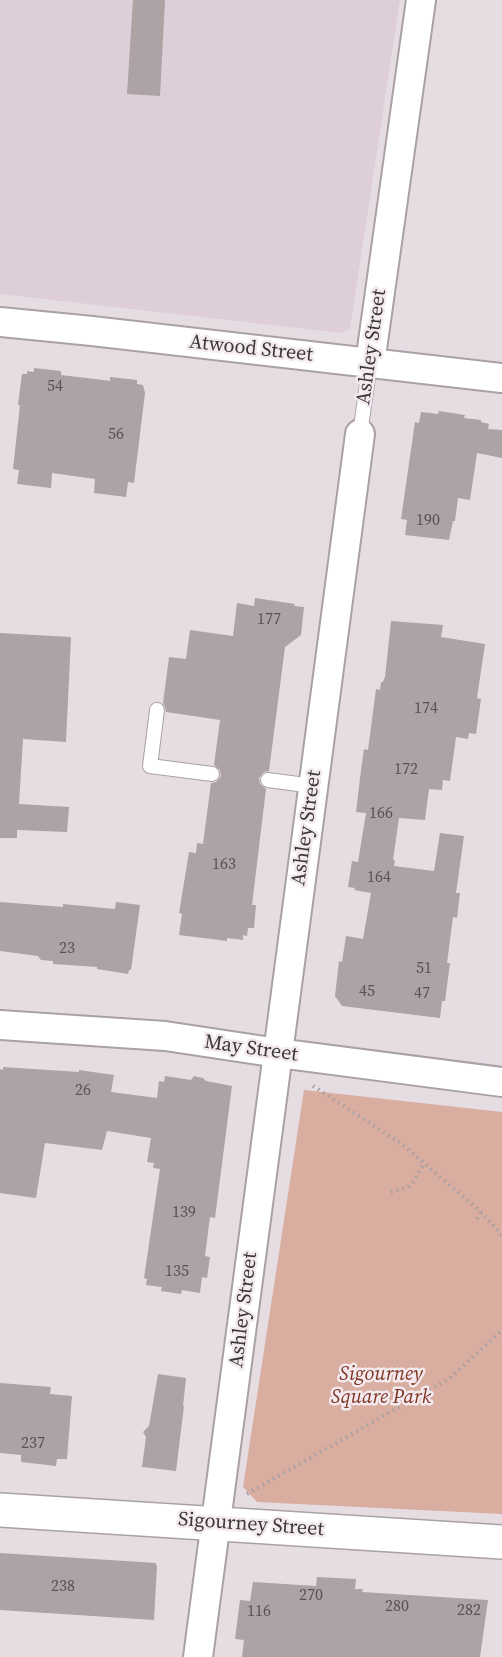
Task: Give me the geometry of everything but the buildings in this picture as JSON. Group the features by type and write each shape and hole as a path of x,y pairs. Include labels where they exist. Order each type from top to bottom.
{"main road":[{"name":"Sigourney Street","path":"0,1509 502,1542"}],"street":[{"name":"Ashley Street","path":"370,363 421,0"},
{"name":"Atwood Street","path":"0,322 502,378"},
{"name":"Ashley Street","path":"198,1657 360,434"},
{"name":"May Street","path":"0,1025 165,1036 502,1082"}],"lane":[{"name":"Ashley Street","path":"360,434 370,363"},
{"path":"157,710 150,766 212,774"},
{"path":"268,780 313,786"}],"path":[{"path":"305,1081 402,1144 481,1212 502,1234"},
{"path":"391,1192 408,1187 414,1182 425,1162"},
{"path":"477,1219 481,1212"},
{"path":"247,1494 450,1378 502,1330"}],"shaded area":[{"path":"0,0 400,0 350,329 341,333 0,294"}],"green space":[{"name":"Sigourney Square Park","path":"304,1090 502,1112 502,1514 257,1502 243,1487"}]}
